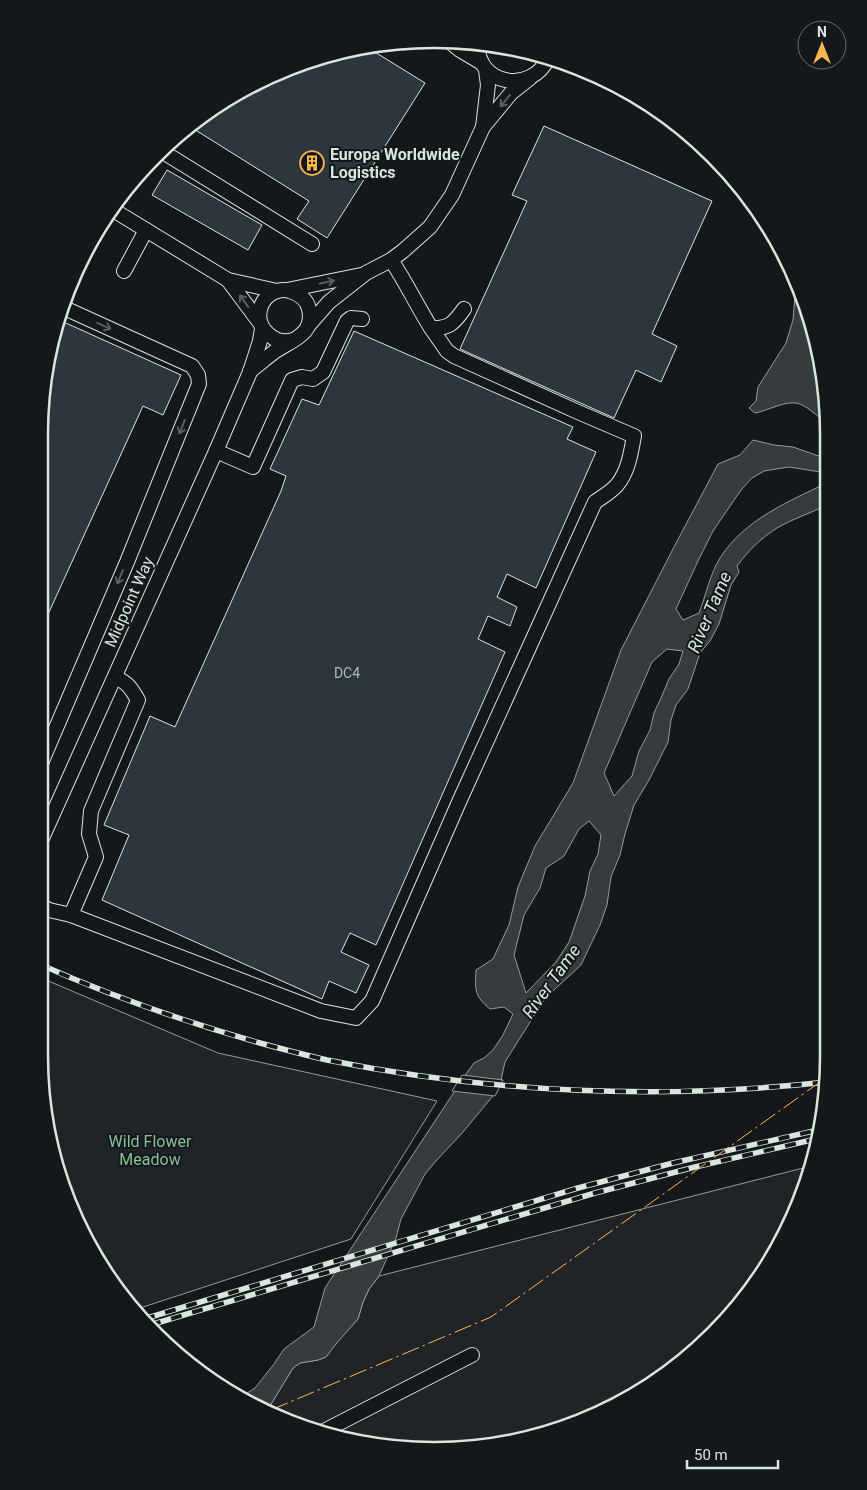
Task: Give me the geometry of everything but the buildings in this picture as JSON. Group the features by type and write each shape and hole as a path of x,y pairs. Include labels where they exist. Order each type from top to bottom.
{"street":[{"path":"458,48 498,78 515,82 534,75 543,64"},
{"path":"228,280 265,333 276,340 288,341 294,340 302,334 329,302 366,273 402,252 430,226 452,195 482,127 488,85 479,50"},
{"path":"482,127 511,93 546,65"},
{"path":"167,155 312,244"},
{"path":"117,213 228,280 297,293 306,302 310,316 308,326"},
{"path":"124,271 146,230"},
{"path":"48,910 71,915 321,1011 356,1018 372,1001 459,802 595,502 617,485 624,474 632,451 634,436 454,356 447,351 431,328 391,260"},
{"path":"261,325 259,314 262,304 268,296 282,291 366,273"},
{"path":"431,328 444,329 456,321 464,309"},
{"path":"48,747 199,384 198,375 192,366 68,310"},
{"path":"216,451 253,467 292,380 302,377 313,379 322,372 347,321 351,318 362,319"},
{"name":"Midpoint Way","path":"48,825 250,372 260,341 261,325"},
{"name":"Midpoint Way","path":"250,372 274,352 294,340"},
{"path":"71,915 96,857 89,834 91,812 138,700 129,685 115,677"},
{"path":"330,1428 472,1355"}],"green space":[{"name":"Wild Flower Meadow","path":"48,981 218,1053 437,1101 351,1239 140,1308 99,1250 87,1227 68,1181 55,1132 48,1082"},
{"path":"803,1168 790,1204 768,1250 724,1311 688,1347 648,1377 604,1403 558,1422 533,1429 509,1435 459,1442 408,1442 358,1435 334,1429 309,1422 270,1406 293,1368 300,1363 326,1357 358,1319 369,1289 379,1276"}],"water":[{"path":"795,298 812,358 819,417 807,408 793,403 787,403 755,413 749,408 756,401 758,387 786,343 793,320"},
{"name":"River Tame","path":"753,440 793,447 820,457 820,472 789,467 764,471 752,478 741,490 713,531 698,561 676,609 683,620 699,613 720,558 730,545 754,522 820,486 820,508 771,532 755,545 737,566 739,572 731,585 719,624 710,641 700,653 688,689 676,705 671,720 668,742 634,805 620,855 611,877 607,905 600,925 581,965 542,1003 505,1062 501,1080 492,1097 425,1174 401,1219 396,1238 379,1276 369,1289 358,1319 326,1357 300,1363 293,1368 270,1406 263,1403 246,1394 255,1388 284,1349 314,1327 325,1288 466,1074 474,1063 484,1058 493,1050 503,1035 513,1014 504,1007 490,1009 481,1000 476,987 476,970 493,959 509,925 518,887 535,846 573,783 621,650 718,464 740,455","holes":["667,649 683,651 679,664 669,679 654,713 650,730 639,751 632,776 614,796 604,773 652,662","589,821 601,835 598,854 590,871 585,896 569,942 556,962 526,993 514,955 524,915 540,888 546,868 564,856 579,829"]}],"pier":[{"path":"462,1075 503,1080 495,1096 452,1091"}],"railway":[{"path":"48,968 121,998 232,1035 327,1060 389,1071 451,1080 514,1086 639,1092 765,1088 819,1083"},
{"path":"149,1317 578,1188 673,1163 812,1131"},
{"path":"155,1323 595,1193 810,1140"}],"power":[{"path":"275,1408 491,1317 819,1083"}],"place":[{"name":"Europa Worldwide Logistics","path":"312,163"}]}
